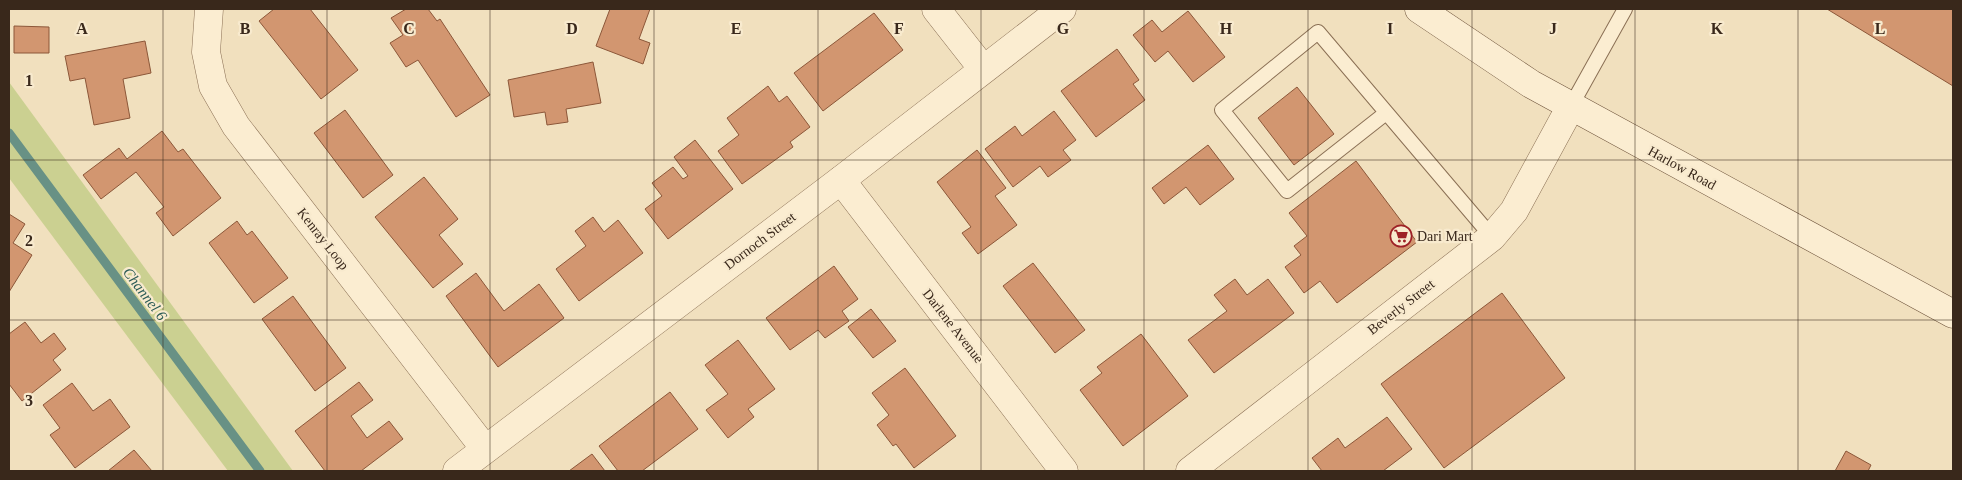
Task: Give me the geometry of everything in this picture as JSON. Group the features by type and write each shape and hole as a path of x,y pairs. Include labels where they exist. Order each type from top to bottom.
{"street":[{"name":"Kenray Loop","path":"209,9 206,52 214,86 236,126 485,449"},
{"path":"936,9 982,69"},
{"name":"Dornoch Street","path":"457,471 841,180 982,69 1062,9"},
{"name":"Harlow Road","path":"1419,9 1531,84 1953,314"},
{"name":"Beverly Street","path":"1190,471 1492,237 1514,211 1570,106"},
{"name":"Darlene Avenue","path":"841,180 1064,471"}],"lane":[{"path":"1570,106 1625,9"},
{"path":"1386,113 1287,191 1222,110 1318,32 1492,237"}],"green space":[{"path":"9,82 293,471 228,471 9,178"}],"building":[{"path":"274,9 310,9 358,70 321,99 259,21"},
{"path":"406,9 428,9 437,21 440,19 490,95 456,117 418,60 406,67 390,43 403,35 391,18"},
{"path":"610,9 650,9 639,39 650,43 643,64 596,46"},
{"path":"1827,9 1953,9 1953,86"},
{"path":"1188,11 1225,57 1193,82 1168,51 1155,62 1133,35 1152,20 1162,32"},
{"path":"874,13 903,50 823,111 794,73"},
{"path":"14,26 49,27 49,53 14,53"},
{"path":"145,41 151,73 123,79 130,118 94,125 85,78 70,81 65,56"},
{"path":"1117,49 1139,80 1133,84 1145,100 1096,137 1061,91"},
{"path":"593,62 601,103 566,109 568,122 547,125 545,112 514,117 508,80"},
{"path":"768,86 779,102 787,96 810,127 790,142 793,147 742,184 718,151 739,135 727,118"},
{"path":"1297,87 1334,134 1294,165 1258,118"},
{"path":"345,110 393,175 363,198 314,133"},
{"path":"1054,111 1076,140 1063,150 1071,160 1048,177 1040,166 1013,187 985,149 1015,126 1022,136"},
{"path":"162,131 178,152 183,149 221,198 173,236 156,213 164,207 136,172 101,199 83,175 119,148 127,159"},
{"path":"695,140 733,189 668,239 645,209 662,196 652,183 673,167 683,179 688,176 674,157"},
{"path":"1208,145 1234,179 1200,205 1186,187 1164,204 1152,188"},
{"path":"977,150 1006,188 995,196 1017,225 978,254 962,233 971,227 937,182"},
{"path":"1356,161 1417,242 1337,303 1320,281 1304,293 1285,267 1301,255 1294,246 1307,236 1289,213"},
{"path":"424,177 458,219 439,235 463,264 433,288 375,217"},
{"path":"9,214 25,224 13,243 32,255 9,292"},
{"path":"593,217 604,232 618,220 643,253 579,301 556,269 586,246 575,231"},
{"path":"237,221 247,235 252,231 288,278 254,303 209,243"},
{"path":"1033,263 1085,330 1055,353 1003,286"},
{"path":"834,266 858,299 842,311 849,321 825,338 818,330 790,350 766,318"},
{"path":"476,273 504,311 539,284 564,318 498,367 446,296"},
{"path":"1235,279 1247,295 1268,279 1294,313 1214,373 1188,340 1227,311 1214,295"},
{"path":"1502,293 1565,378 1444,468 1381,384"},
{"path":"293,296 346,368 315,391 262,319"},
{"path":"871,309 896,341 873,358 848,327"},
{"path":"25,322 41,343 54,333 66,349 53,360 61,370 22,401 9,384 9,334"},
{"path":"1141,334 1188,396 1123,446 1080,390 1102,373 1097,367"},
{"path":"738,340 775,389 748,409 754,417 728,438 706,410 728,394 705,365"},
{"path":"905,368 956,436 914,468 896,444 893,446 877,425 889,415 872,393"},
{"path":"359,382 373,400 351,416 367,438 389,421 403,439 361,471 325,471 295,431"},
{"path":"72,383 93,411 110,399 130,427 75,468 50,435 60,428 43,405"},
{"path":"670,392 698,429 642,471 618,471 599,446"},
{"path":"1387,417 1412,449 1383,471 1322,471 1312,458 1338,438 1345,448"},
{"path":"134,450 152,471 108,471"},
{"path":"1846,451 1871,465 1868,471 1835,471"},
{"path":"592,454 605,471 569,471"}],"waterway":[{"name":"Channel 6","path":"9,133 260,471"}],"place":[{"name":"Dari Mart","path":"1401,236"}]}
